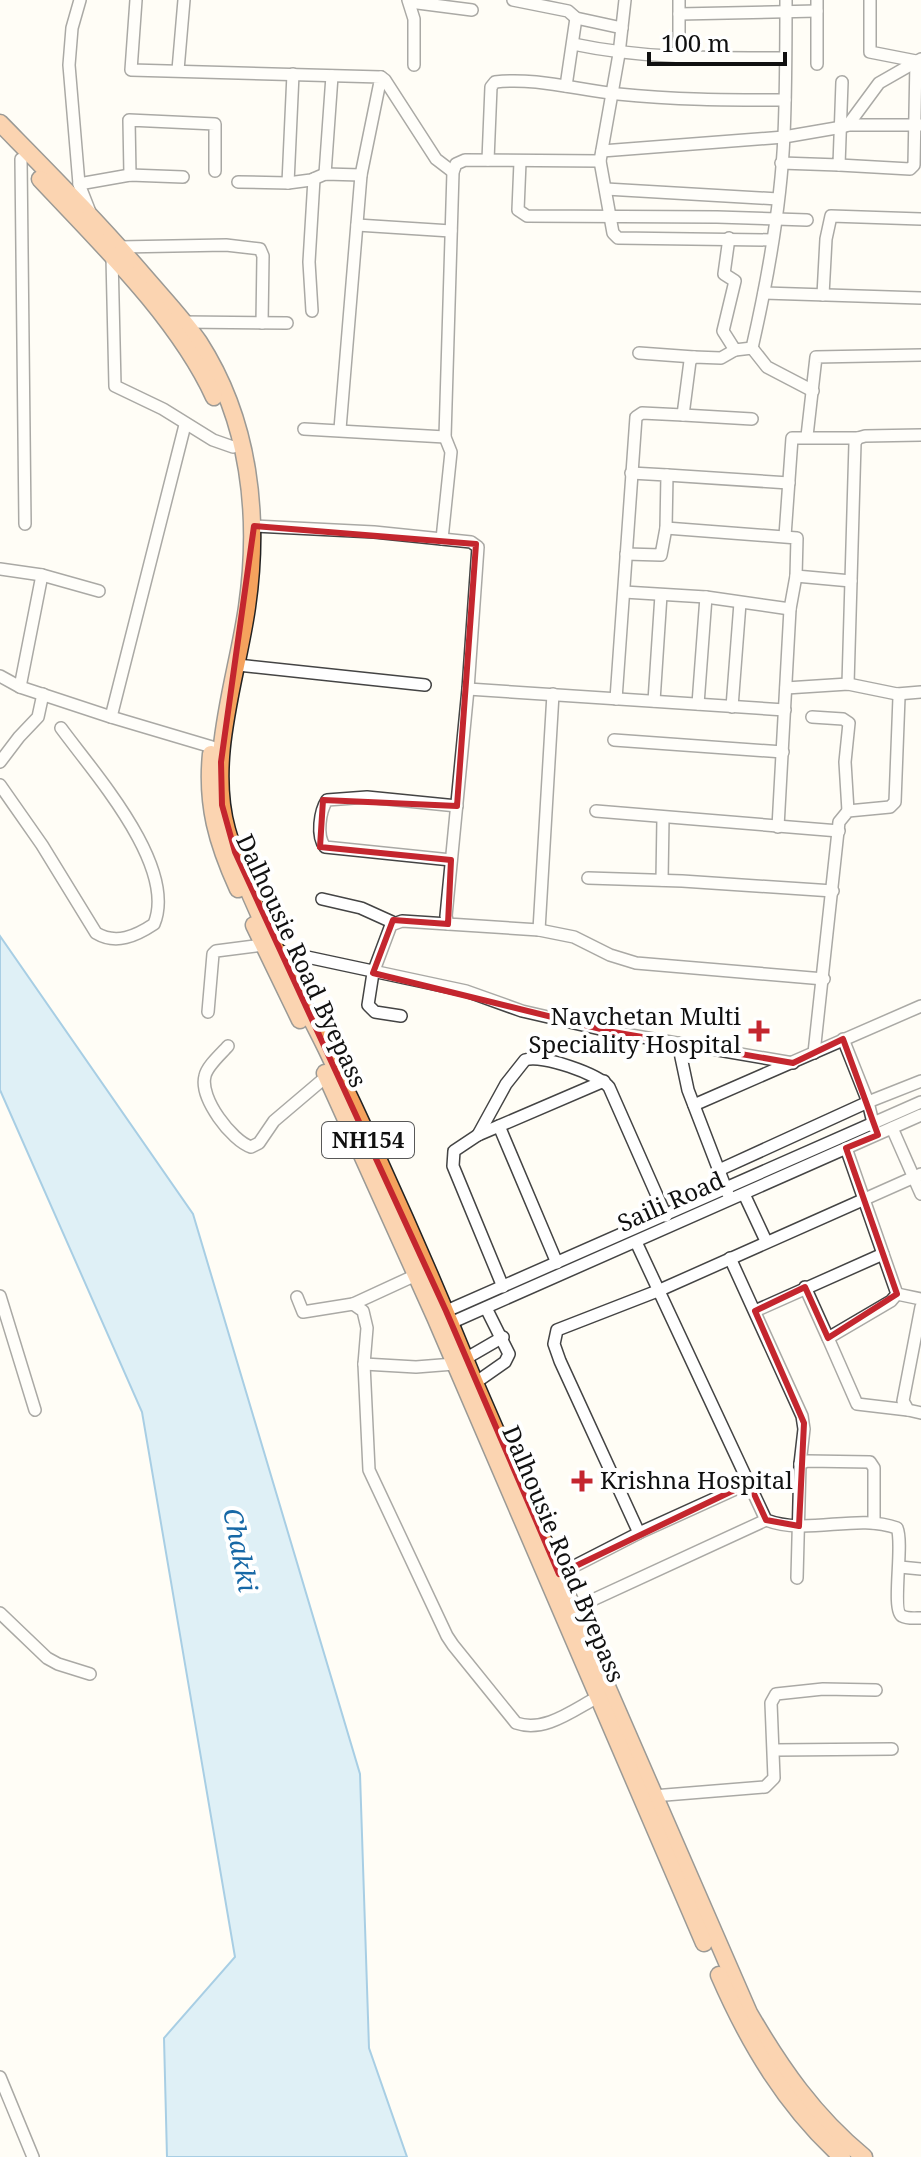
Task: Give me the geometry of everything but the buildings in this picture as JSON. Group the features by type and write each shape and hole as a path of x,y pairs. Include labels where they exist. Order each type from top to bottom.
{"highway":[{"name":"NH154","path":"0,123 91,216 116,252 183,322 211,365 234,418 250,483 254,526 248,603 221,762 222,805 241,871 271,948 347,1093 443,1320"},
{"name":"Dalhousie Road Byepass","path":"0,136 116,252 194,358 218,406 233,447 241,484 242,547 209,785 220,849 271,948 416,1275 443,1320 598,1697 746,2033 803,2119 842,2157"},
{"name":"NH154","path":"460,1361 475,1383 732,1977 764,2039 806,2101 835,2134 864,2157"}],"street":[{"path":"80,0 72,28 69,65 79,184 91,216"},
{"path":"136,0 131,70 381,77"},
{"path":"178,70 184,0"},
{"path":"513,0 622,28"},
{"path":"566,86 573,44 574,0"},
{"path":"625,0 601,156 613,233 618,238 772,240"},
{"path":"679,0 679,58"},
{"path":"870,0 870,52 919,60"},
{"path":"414,65 414,19 409,1 472,10"},
{"path":"679,14 817,5 817,64"},
{"path":"752,348 778,199 784,137 786,6"},
{"path":"573,44 619,54 679,58 785,58"},
{"path":"781,163 912,169 919,60"},
{"path":"845,126 879,83 919,60"},
{"path":"288,183 293,74"},
{"path":"312,311 309,262 332,76"},
{"path":"381,77 436,159 453,172"},
{"path":"340,429 361,175 381,77"},
{"path":"839,165 845,126 842,82"},
{"path":"488,160 493,83 566,86 680,101 785,100"},
{"path":"130,175 129,120 215,124 215,171"},
{"path":"442,539 451,452 445,437 453,172 456,164 462,160 520,162 601,156 784,137 845,126 917,125"},
{"path":"21,159 25,524"},
{"path":"520,162 518,210 522,214 807,220"},
{"path":"79,184 130,175 183,177"},
{"path":"238,182 288,183 320,177 361,175"},
{"path":"606,189 778,199"},
{"path":"823,295 826,239 831,216 921,219"},
{"path":"357,225 451,231"},
{"path":"729,238 724,274 735,281 723,331 735,350"},
{"path":"233,447 185,425 163,409 115,386 116,252 226,245 260,249 263,256 262,323"},
{"path":"764,293 921,298"},
{"path":"183,322 287,323"},
{"path":"639,353 721,358 735,350 752,348"},
{"path":"752,348 767,367 813,391"},
{"path":"807,436 816,357 921,355"},
{"path":"683,415 690,361 694,357"},
{"path":"616,699 631,473 638,415 752,419"},
{"path":"111,717 185,425"},
{"path":"304,429 445,437"},
{"path":"785,536 792,438 921,435"},
{"path":"848,684 854,449 858,438"},
{"path":"631,473 789,483"},
{"path":"626,554 661,555 666,528 667,475"},
{"path":"254,526 374,532 471,542 478,547 446,916 448,924"},
{"path":"666,528 785,536 799,540 790,609 778,827"},
{"path":"0,569 42,575 99,591"},
{"path":"20,687 42,575"},
{"path":"796,576 851,581"},
{"path":"624,592 706,597 790,609"},
{"path":"654,701 661,595"},
{"path":"698,704 706,597"},
{"path":"732,707 740,603"},
{"path":"238,665 425,685"},
{"path":"0,676 20,687 212,747"},
{"path":"786,688 848,684 897,694 921,692"},
{"path":"468,689 785,710"},
{"path":"0,762 38,717 43,694"},
{"path":"539,930 553,694"},
{"path":"848,811 890,807 895,802 897,694"},
{"path":"812,717 843,719 849,723 845,762 848,811 839,822 814,1053"},
{"path":"0,785 42,845 96,933 110,940 118,939 154,924 157,890 147,859 128,820 61,728"},
{"path":"614,740 783,752"},
{"path":"451,860 325,847 320,839 322,810 327,800 367,797 457,806"},
{"path":"596,811 839,831"},
{"path":"662,880 663,818"},
{"path":"588,878 833,891"},
{"path":"322,899 361,908 392,922 539,930 574,937 610,955 636,963 824,979"},
{"path":"392,922 373,973 368,999 371,1010 401,1016"},
{"path":"208,1012 213,954 216,951 271,948 373,973 466,991 545,1016 793,1063"},
{"path":"694,1105 921,1006"},
{"path":"843,1039 878,1135"},
{"path":"678,1043 688,1090 730,1201"},
{"path":"228,1046 206,1073 204,1083 214,1111 222,1122 245,1145 251,1147 259,1143 274,1121 327,1076"},
{"path":"478,1135 506,1084 525,1060 538,1058 604,1081 666,1216"},
{"path":"503,1287 453,1166 454,1151 478,1135 604,1081"},
{"path":"719,1170 921,1081"},
{"path":"443,1320 503,1287 921,1102"},
{"name":"Saili Road","path":"443,1320 486,1308 921,1115"},
{"path":"499,1126 557,1263"},
{"path":"892,1128 917,1175 921,1194"},
{"path":"846,1148 897,1294"},
{"path":"639,1533 560,1361 554,1336 561,1327 660,1290 917,1175"},
{"path":"744,1194 766,1241"},
{"path":"636,1242 766,1520"},
{"path":"755,1311 883,1254"},
{"path":"730,1258 804,1423 797,1578"},
{"path":"297,1297 303,1312 353,1304 416,1275"},
{"path":"805,1287 857,1404 921,1413"},
{"path":"897,1294 921,1299"},
{"path":"828,1338 891,1301 897,1294"},
{"path":"0,1296 35,1410"},
{"path":"353,1304 365,1317 367,1453 372,1481 447,1636 516,1723 524,1726 546,1724 598,1697"},
{"path":"908,1410 904,1406 903,1396 921,1307"},
{"path":"475,1383 508,1359 503,1337 486,1308"},
{"path":"364,1364 416,1367 460,1361 503,1337"},
{"path":"800,1464 807,1461 870,1462 874,1468 874,1523"},
{"path":"559,1574 639,1533 749,1483"},
{"path":"573,1609 766,1520 799,1526 874,1523 897,1528 900,1567 898,1613 905,1618 921,1618"},
{"path":"900,1567 921,1569"},
{"path":"0,1613 47,1658 90,1674"},
{"path":"653,1796 765,1787 774,1778 771,1703 776,1694 823,1689 876,1690"},
{"path":"775,1750 892,1749"},
{"path":"0,2077 33,2157"}],"highlighted area":[{"path":"254,526 476,544 457,806 323,800 320,847 451,860 448,924 393,920 373,973 613,1032 793,1063 843,1039 878,1135 846,1148 897,1294 828,1338 805,1287 755,1311 804,1423 799,1526 766,1520 749,1483 559,1574 446,1311 235,852 222,805 221,762"}],"water":[{"name":"Chakki","path":"0,936 193,1214 360,1774 369,2048 407,2157 167,2157 164,2038 235,1957 142,1412 0,1090"}],"place":[{"name":"Navchetan Multi Speciality Hospital","path":"759,1031"},
{"name":"Krishna Hospital","path":"582,1481"}]}
